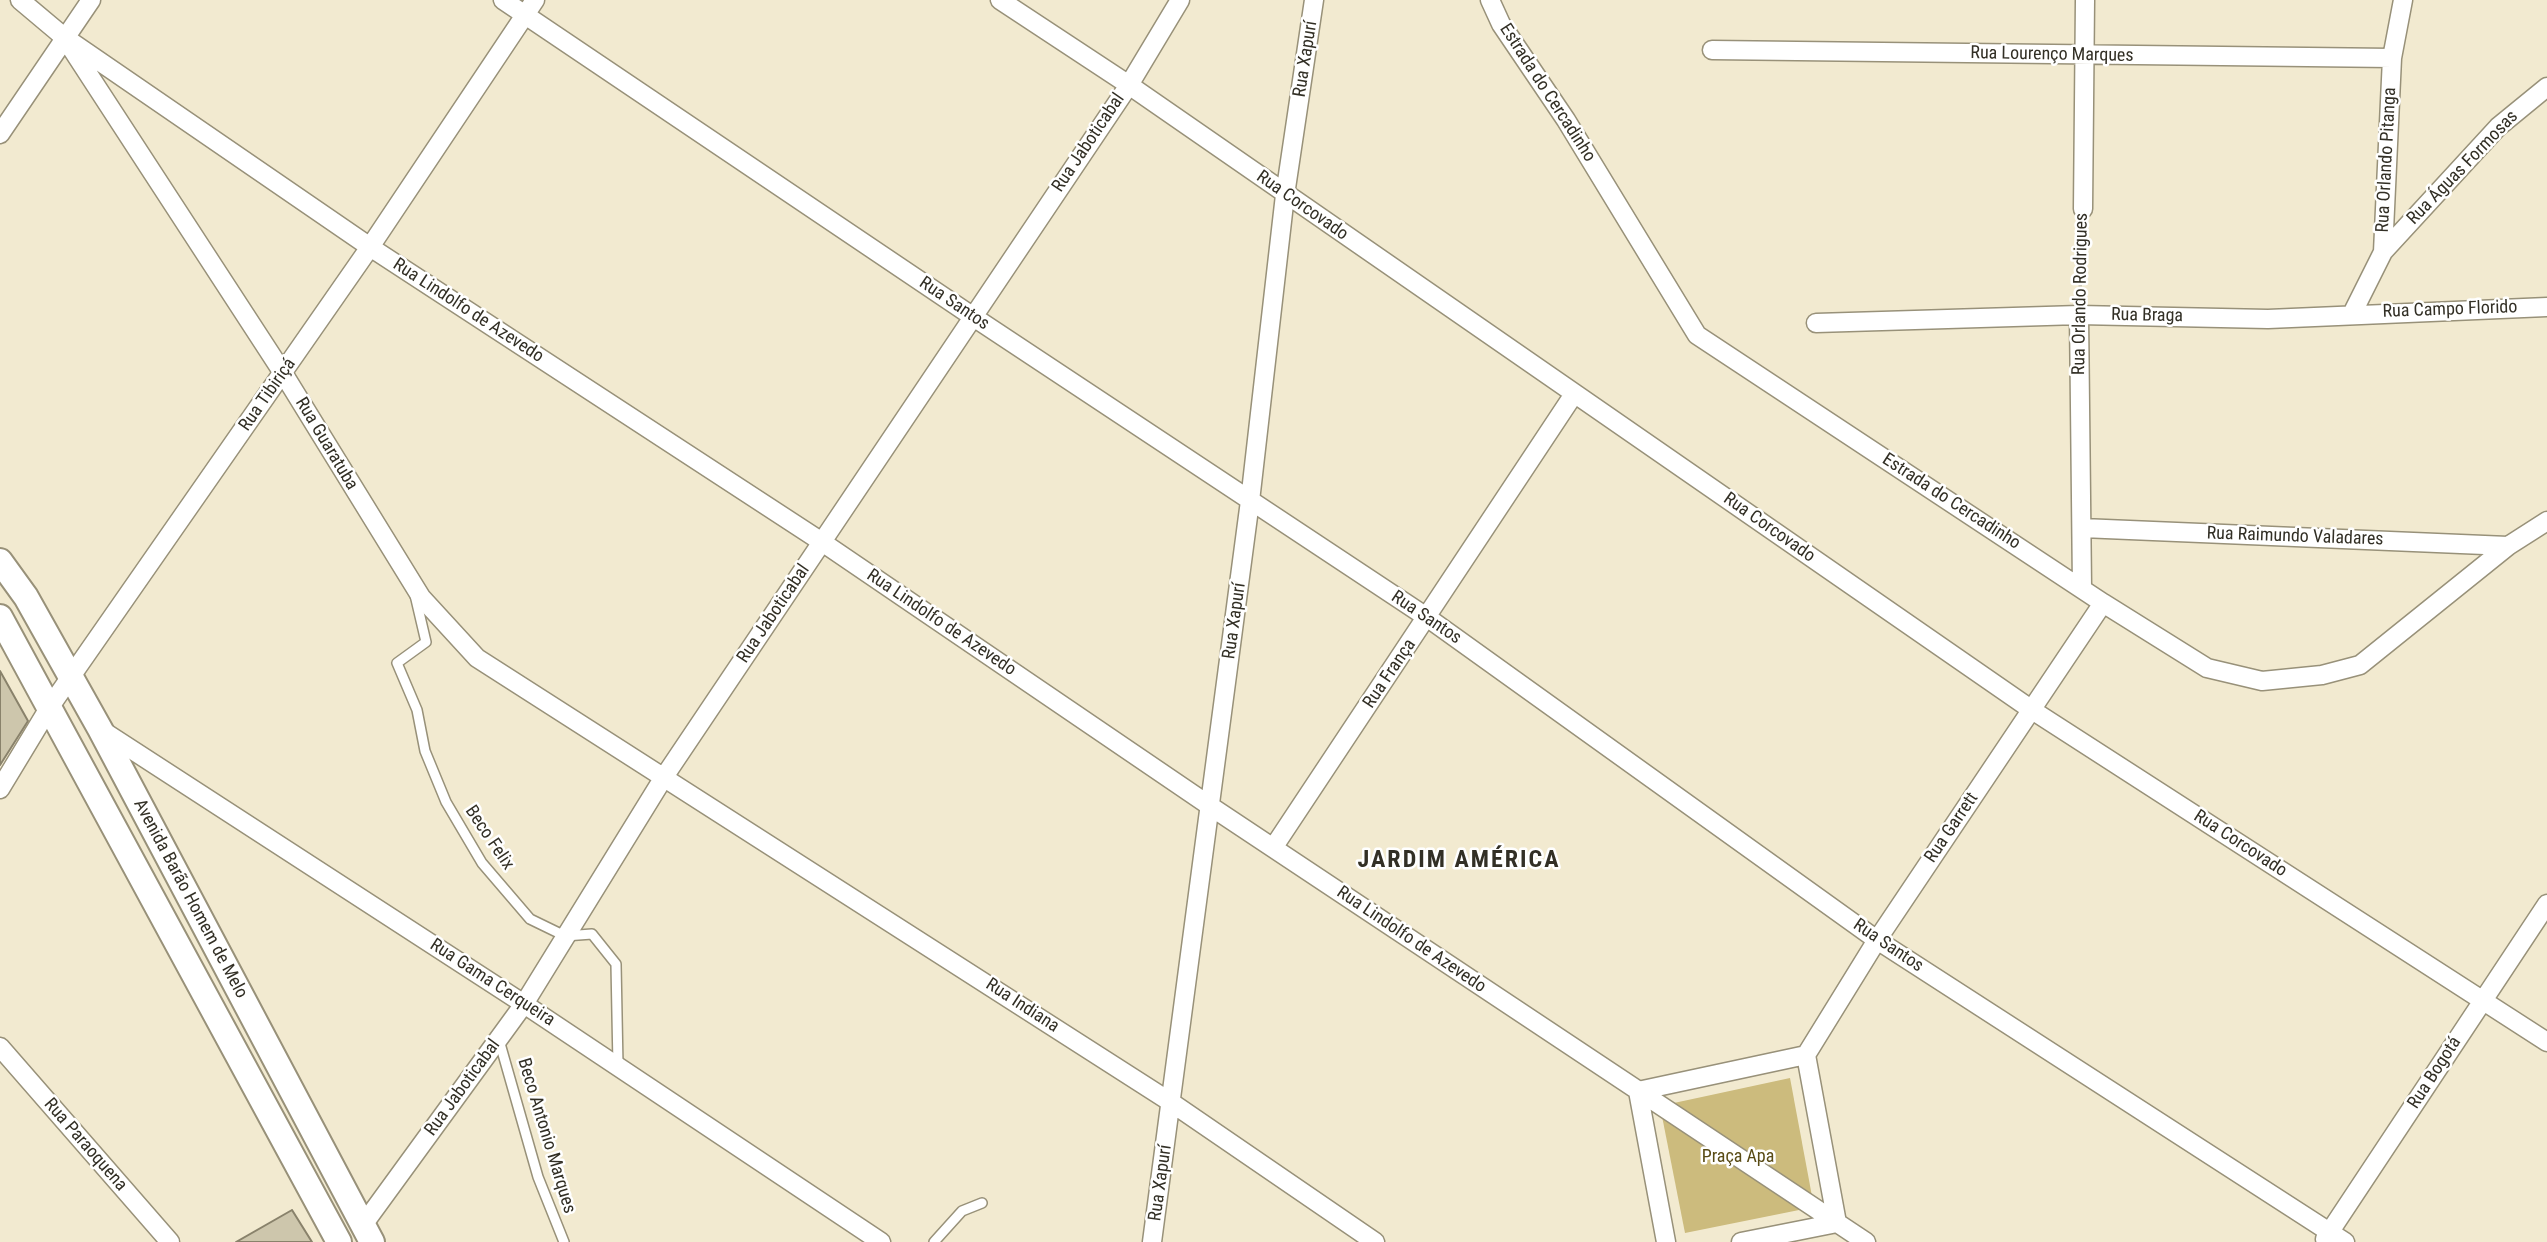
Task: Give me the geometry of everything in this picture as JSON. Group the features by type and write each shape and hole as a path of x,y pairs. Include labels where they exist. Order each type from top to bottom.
{"main road":[{"name":"Avenida Barão Homem de Melo","path":"0,561 26,597 100,729 368,1233"},
{"name":"Avenida Barão Homem de Melo","path":"0,617 339,1242"}],"street":[{"name":"Rua Lindolfo de Azevedo","path":"20,0 64,37 370,247 822,542 1210,806 1866,1242"},
{"path":"0,134 91,0"},
{"name":"Rua Santos","path":"503,0 530,7 972,316 1428,618 1877,940 2332,1239"},
{"name":"Rua Corcovado","path":"1000,0 1129,85 2032,710 2547,1042"},
{"name":"Rua Jaboticabal","path":"368,1233 524,1004 664,777 1129,85 1180,0"},
{"name":"Rua Xapurí","path":"1152,1242 1251,501 1285,195 1314,0"},
{"name":"Estrada do Cercadinho","path":"1490,0 1501,24 1566,120 1698,335 2103,603 2207,668 2262,681 2322,675 2360,665 2508,546 2547,521"},
{"name":"Rua Orlando Rodrigues","path":"2083,209 2085,0"},
{"name":"Rua Orlando Pitanga","path":"2352,314 2383,252 2392,58 2403,0"},
{"name":"Rua Tibiriçá","path":"0,789 49,708 72,679 370,247 530,7"},
{"name":"Rua Guaratuba","path":"64,37 282,373 421,597 477,658 664,777"},
{"name":"Rua Lourenço Marques","path":"1712,50 2392,58"},
{"name":"Rua Águas Formosas","path":"2383,252 2498,127 2547,88"},
{"name":"Rua Campo Florido","path":"2352,314 2547,307"},
{"name":"Rua Braga","path":"1816,323 2079,315 2267,319 2352,314"},
{"name":"Rua Orlando Rodrigues","path":"2079,315 2082,588"},
{"name":"Rua França","path":"1273,848 1574,394"},
{"name":"Rua Raimundo Valadares","path":"2082,528 2508,546"},
{"name":"Rua Garrett","path":"1806,1055 1877,940 2103,603"},
{"name":"Rua Gama Cerqueira","path":"100,729 524,1004 881,1242"},
{"name":"Rua Indiana","path":"664,777 1172,1103 1375,1242"},
{"name":"Rua Bogotá","path":"2332,1239 2547,904"},
{"name":"Rua Paraoquena","path":"0,1047 170,1242"},
{"path":"1667,1242 1638,1091 1806,1055 1837,1223 1741,1242"}],"lane":[{"name":"Beco Felix","path":"412,583 426,642 397,663 416,710 425,751 446,802 482,863 530,919 565,936 592,934 616,964 618,1066"},
{"name":"Beco Antonio Marques","path":"499,1038 538,1177 564,1242"},
{"path":"934,1242 962,1211 982,1203"}],"path":[{"name":"Rua Orlando Rodrigues","path":"2079,315 2083,209"}],"green space":[{"name":"Praça Apa","path":"1790,1078 1814,1207 1685,1233 1660,1106"}],"building":[{"path":"0,671 28,721 0,765"},
{"path":"292,1210 312,1242 236,1242"}],"district":[{"name":"JARDIM AMÉRICA","path":"1459,861"}]}
